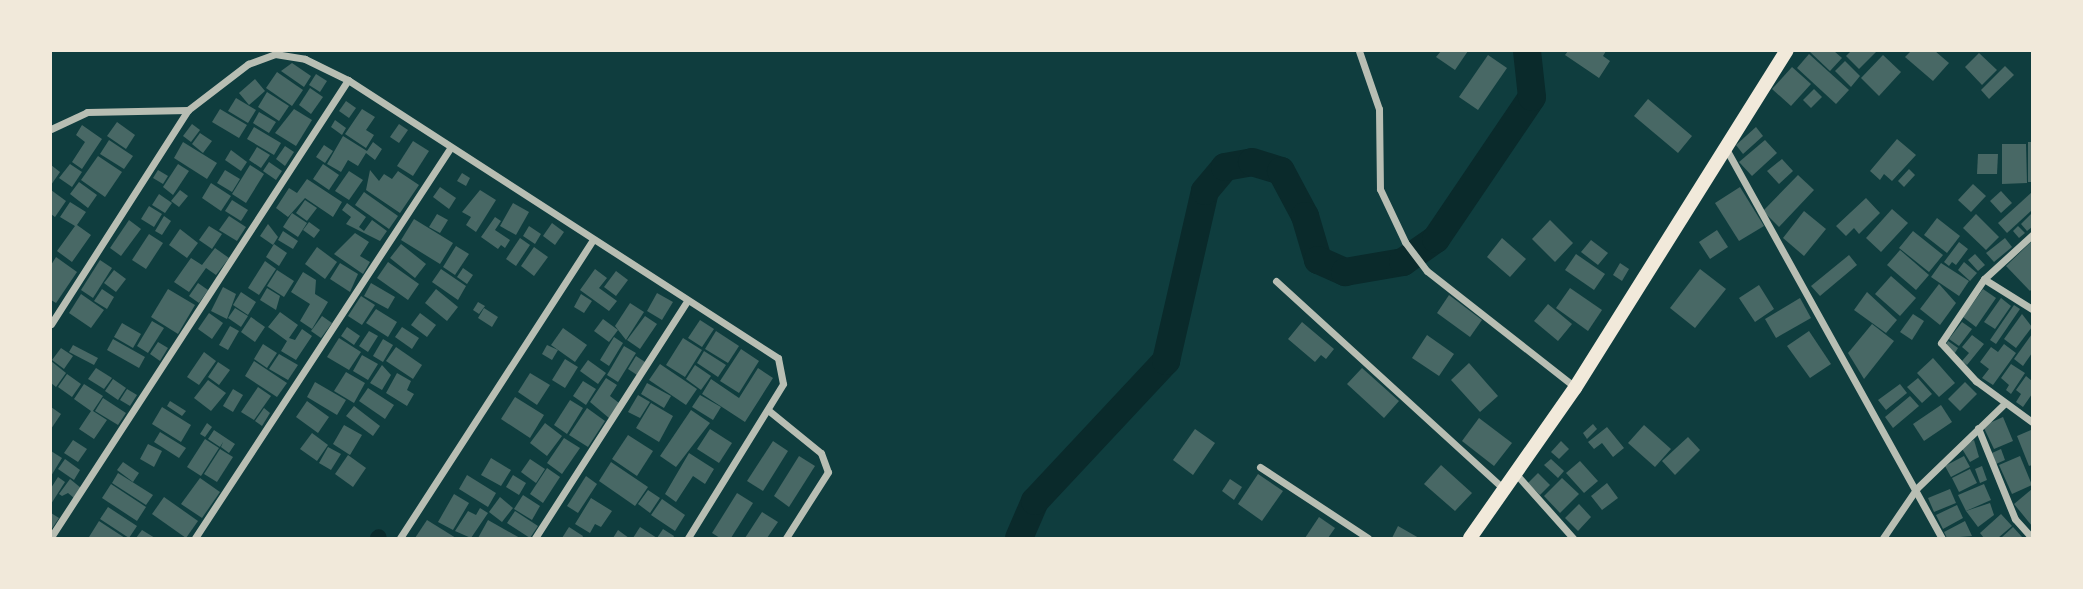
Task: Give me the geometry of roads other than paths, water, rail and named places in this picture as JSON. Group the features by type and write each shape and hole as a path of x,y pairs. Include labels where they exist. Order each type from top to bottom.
{"main road":[{"path":"1470,538 1576,388 1724,146 1786,51"}],"street":[{"path":"1359,51 1379,109 1380,189 1405,242 1427,271 1576,388"},
{"path":"51,324 188,110 248,64 274,52 305,59 348,80 778,358 783,384 688,538"},
{"path":"51,537 348,80"},
{"path":"53,122 87,113 188,110"},
{"path":"1724,146 1917,488 1942,538"},
{"path":"195,538 450,148"},
{"path":"2032,235 1984,279 1941,343 1946,354 2004,404 2032,422"},
{"path":"400,538 593,240"},
{"path":"1984,279 2032,309"},
{"path":"1276,281 1505,490"},
{"path":"535,538 687,301"},
{"path":"1883,538 1917,488 2004,404"},
{"path":"768,410 821,453 828,472 786,538"},
{"path":"1978,428 2015,519 2032,538"},
{"path":"1260,467 1367,538"},
{"path":"1516,474 1573,538"}],"waterway":[{"path":"1019,538 1035,501 1166,361 1205,191 1225,167 1252,162 1281,171 1305,216 1318,260 1345,272 1403,262 1436,239 1532,97 1527,51"}]}
